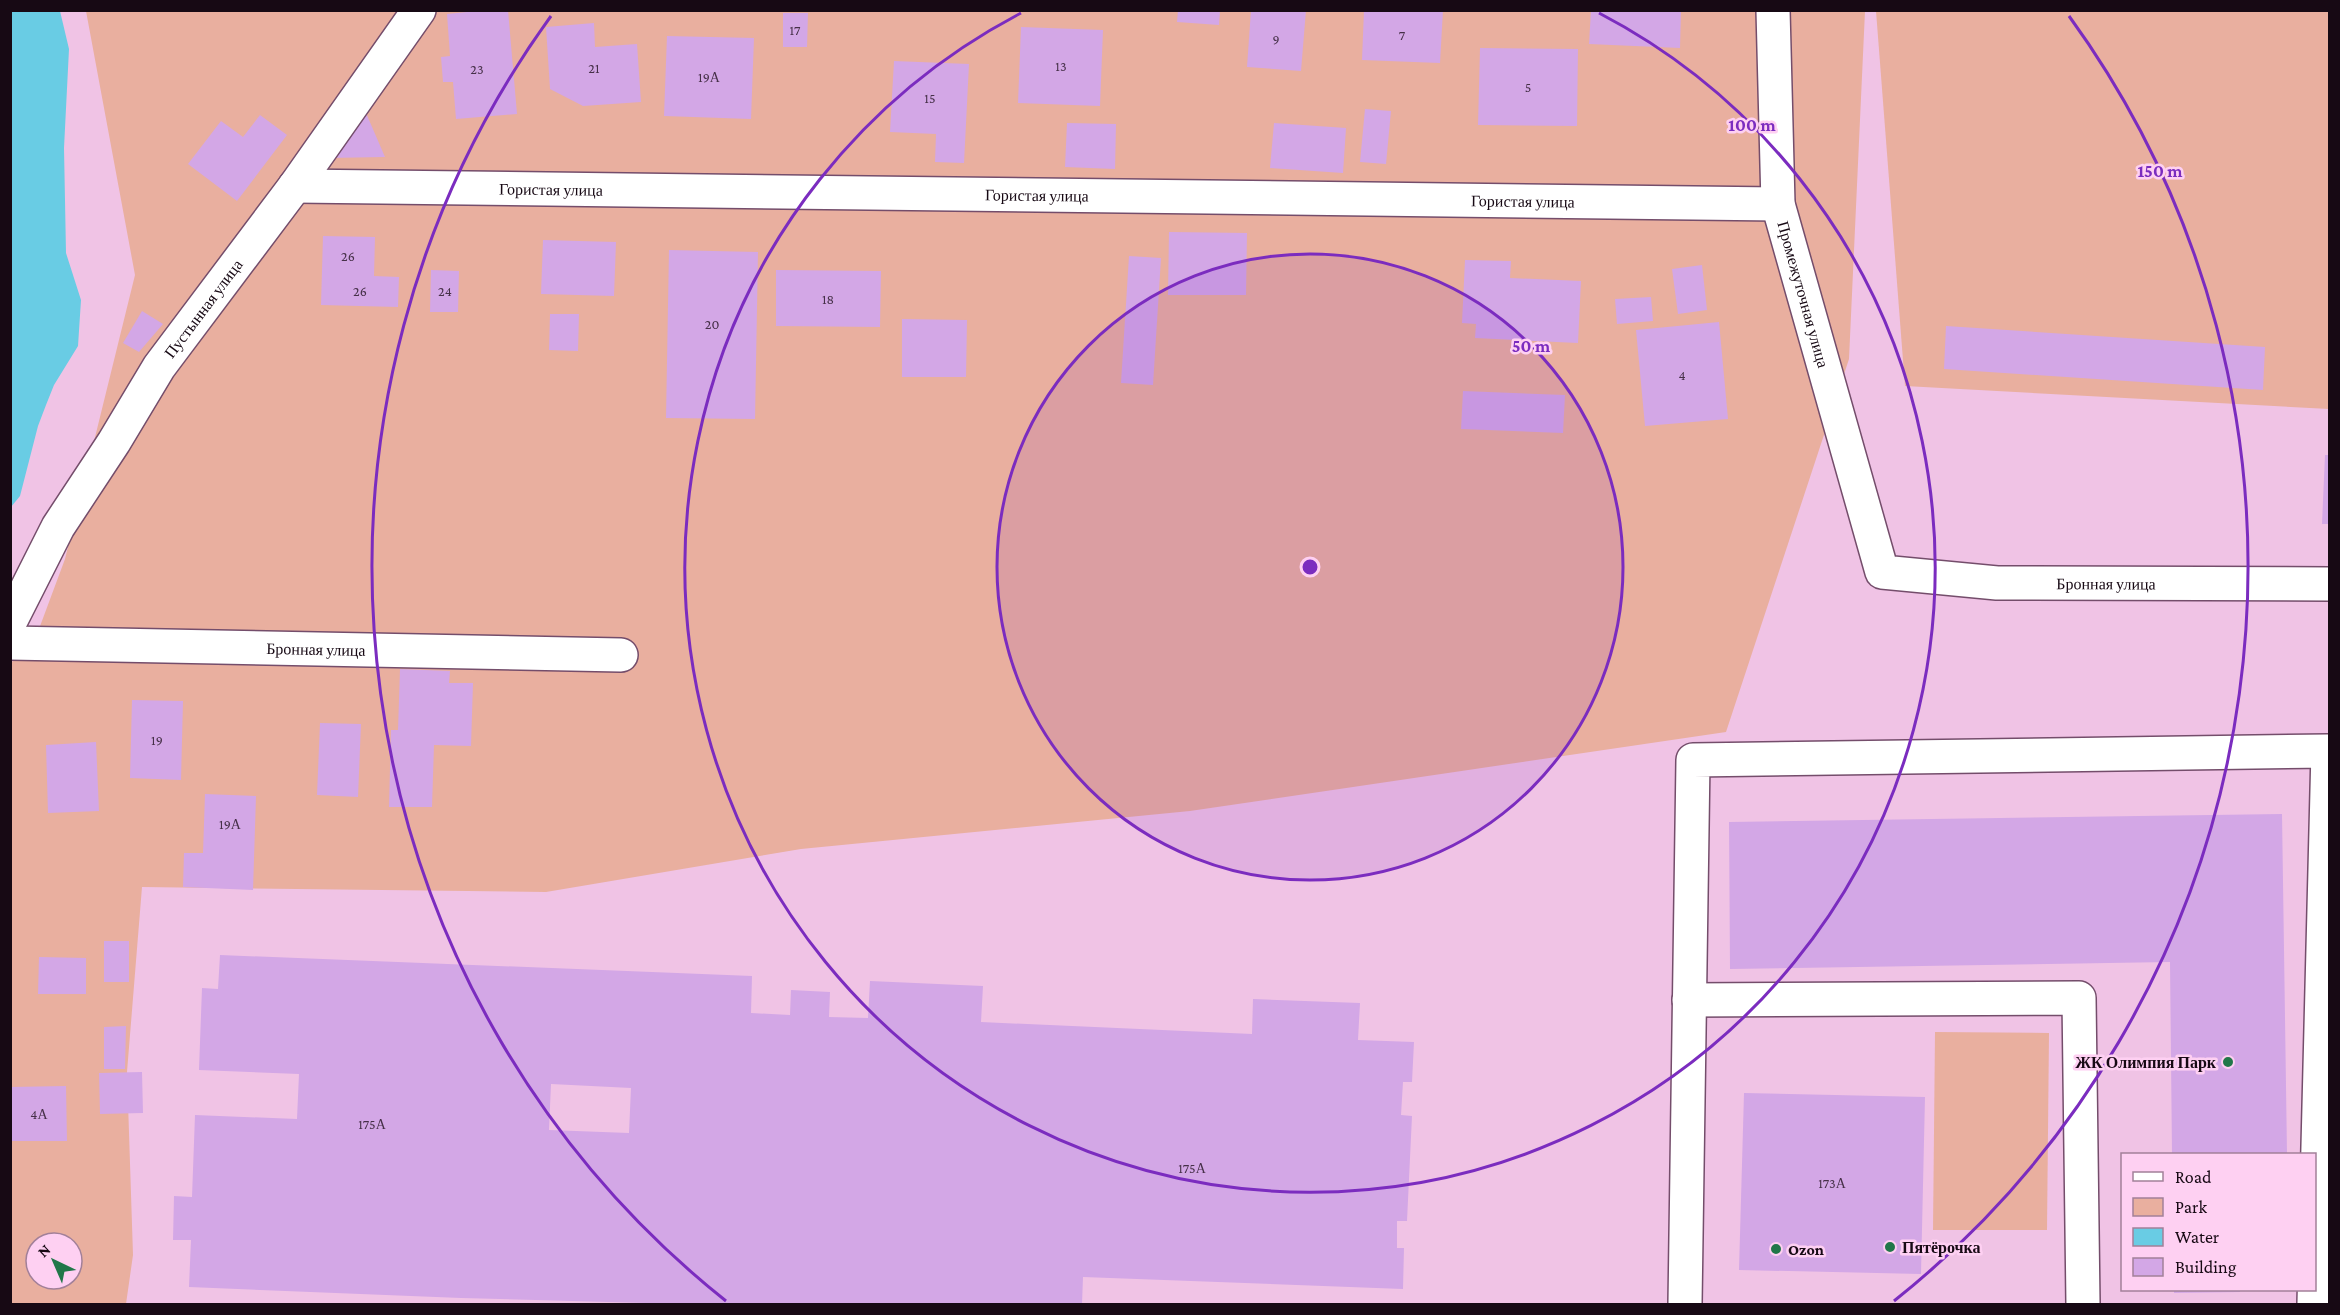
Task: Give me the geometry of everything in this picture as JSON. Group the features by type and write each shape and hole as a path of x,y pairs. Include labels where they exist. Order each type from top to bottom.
{"street":[{"name":"Пустынная улица","path":"10,622 58,527 159,368 295,186 419,10"},
{"name":"Промежуточная улица","path":"1773,10 1778,204 1882,572"},
{"name":"Гористая улица","path":"295,186 1778,204"},
{"name":"Бронная улица","path":"1882,572 1997,583 2330,584"},
{"name":"Бронная улица","path":"10,643 621,655"},
{"path":"1685,1305 1693,760 2328,751 2316,1226"},
{"path":"1689,1000 2079,999 2083,1305"}],"green space":[{"path":"86,11 1865,11 1849,359 1726,732 1190,811 801,849 546,892 142,887 127,1072 133,1255 126,1304 11,1304 10,664 36,637 65,559 135,275"},
{"path":"1876,11 2329,11 2329,409 1905,386"},
{"path":"1935,1032 2049,1033 2047,1230 1933,1230"}],"water":[{"path":"11,10 60,11 69,49 64,148 66,253 81,300 78,346 54,385 38,426 20,496 11,507"}],"building":[{"path":"508,10 517,114 456,119 453,82 443,82 441,57 450,56 447,14"},
{"path":"1178,10 1220,10 1219,25 1177,22"},
{"path":"1251,10 1306,10 1301,71 1247,67"},
{"path":"1364,10 1443,10 1440,63 1362,60"},
{"path":"1591,10 1681,10 1680,48 1589,44"},
{"path":"783,13 808,13 807,47 783,47"},
{"path":"594,23 595,47 637,44 641,102 583,106 550,89 546,27"},
{"path":"1021,27 1103,30 1100,106 1018,103"},
{"path":"667,36 754,38 751,119 664,116"},
{"path":"1480,48 1578,49 1577,126 1478,125"},
{"path":"894,61 969,64 964,163 935,162 936,134 890,132"},
{"path":"1365,109 1391,111 1386,164 1360,162"},
{"path":"366,113 385,157 328,158"},
{"path":"260,115 287,135 237,201 188,164 221,121 243,137"},
{"path":"1067,123 1116,124 1115,169 1065,167"},
{"path":"1274,123 1346,128 1343,173 1270,168"},
{"path":"1169,232 1247,233 1246,295 1168,295"},
{"path":"323,236 375,237 374,276 399,277 398,307 321,305"},
{"path":"543,240 616,242 614,296 541,294"},
{"path":"669,250 758,252 755,419 666,418"},
{"path":"1129,256 1161,258 1153,385 1121,383"},
{"path":"1465,260 1511,261 1510,278 1581,281 1578,343 1475,338 1476,324 1462,323"},
{"path":"1702,265 1707,310 1678,314 1672,269"},
{"path":"431,270 459,271 458,312 430,312"},
{"path":"776,270 881,271 880,327 776,326"},
{"path":"1651,297 1653,321 1617,324 1615,299"},
{"path":"142,311 163,324 139,352 123,343"},
{"path":"550,314 579,314 578,351 549,350"},
{"path":"902,319 967,320 966,377 902,377"},
{"path":"1719,322 1728,419 1645,426 1636,330"},
{"path":"1946,326 2265,347 2263,390 1944,369"},
{"path":"1463,391 1565,395 1563,433 1461,429"},
{"path":"2325,455 2330,455 2330,524 2322,524"},
{"path":"400,669 450,671 449,683 473,683 471,746 434,745 432,807 389,807 391,730 398,730"},
{"path":"132,700 183,701 181,780 130,778"},
{"path":"320,723 361,724 358,797 317,795"},
{"path":"96,742 99,811 48,813 46,745"},
{"path":"205,794 256,796 253,890 183,887 184,853 203,853"},
{"name":"ЖК Олимпия Парк","path":"2282,814 2287,1153 2172,1153 2170,962 1730,969 1729,822"},
{"path":"104,941 129,941 129,982 104,982"},
{"path":"220,955 752,976 751,1013 790,1015 791,990 830,992 829,1017 868,1018 870,981 983,986 981,1022 1252,1034 1253,999 1360,1003 1358,1040 1414,1042 1412,1082 1403,1082 1401,1115 1412,1116 1407,1221 1397,1221 1397,1248 1404,1248 1403,1289 1083,1277 1082,1304 682,1304 189,1287 191,1240 173,1240 174,1196 192,1197 195,1115 297,1119 299,1074 199,1070 202,988 218,989","holes":["551,1084 631,1088 629,1133 549,1130"]},
{"path":"39,957 86,958 86,994 38,994"},
{"path":"126,1026 125,1069 104,1069 104,1027"},
{"path":"142,1072 143,1113 100,1114 99,1073"},
{"path":"66,1086 67,1141 10,1141 10,1087"},
{"path":"1744,1093 1925,1097 1921,1274 1739,1270"},
{"path":"2174,1291 2240,1291 2240,1292 2174,1293"}],"place":[{"name":"ЖК Олимпия Парк","path":"2228,1062"},
{"name":"Пятёрочка","path":"1890,1247"},
{"name":"Ozon","path":"1776,1249"}]}
